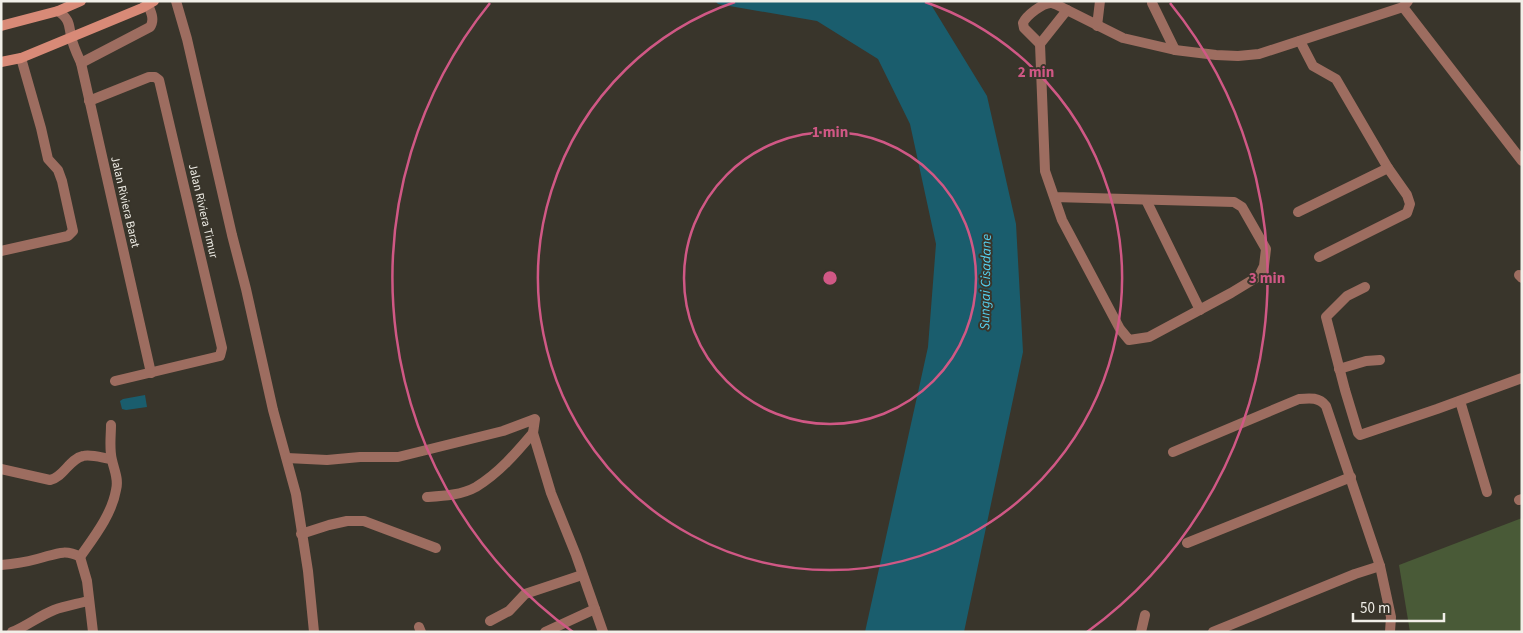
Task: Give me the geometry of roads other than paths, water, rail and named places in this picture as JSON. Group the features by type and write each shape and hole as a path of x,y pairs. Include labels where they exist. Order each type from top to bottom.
{"main road":[{"path":"1,26 58,11 81,1"},
{"path":"1,62 21,58 151,3"}],"street":[{"path":"176,1 187,39 273,410 296,494 308,571 314,632"},
{"path":"1097,26 1100,1"},
{"path":"81,64 150,27 153,24 151,3"},
{"path":"1040,44 1024,28 1023,24 1026,16 1051,3 1123,38 1175,50 1238,56 1259,54 1405,4 1522,161"},
{"path":"1152,3 1175,50"},
{"path":"1054,197 1234,202 1242,207 1266,249 1264,266 1259,276 1149,337 1129,340 1120,330 1062,220 1054,197 1045,171 1040,44 1067,10"},
{"name":"Jalan Riviera Barat","path":"58,11 69,23 71,37 81,64 151,373"},
{"path":"1300,40 1314,66 1336,79 1388,168 1407,195 1410,204 1407,213 1319,256"},
{"path":"1,250 68,236 73,231 62,180 58,170 48,160 21,58"},
{"name":"Jalan Riviera Timur","path":"89,100 149,77 155,77 159,80 190,204 222,353 220,356 151,373"},
{"path":"1298,212 1388,168"},
{"path":"1146,200 1200,310"},
{"path":"1365,287 1347,296 1326,317 1339,369 1360,435 1522,378"},
{"path":"1339,369 1366,361 1380,360"},
{"path":"115,382 151,373"},
{"path":"1173,452 1299,399 1321,400 1326,406 1380,566 1391,617 1390,632"},
{"path":"1460,401 1487,492"},
{"path":"287,458 328,460 360,457 398,457 503,431 535,419 533,433 551,493 603,632"},
{"path":"80,557 96,534 112,504 117,488 116,472 111,459 112,425"},
{"path":"427,497 446,496 475,488 510,460 533,433"},
{"path":"1,469 53,480 80,456 111,459"},
{"path":"1187,543 1350,477"},
{"path":"302,534 329,525 364,521 436,548"},
{"path":"1,565 40,559 63,552 72,553 80,557 87,581 93,632"},
{"path":"1213,632 1380,566"},
{"path":"490,621 509,612 525,594 582,575"},
{"path":"12,632 55,610 88,601"},
{"path":"545,632 595,609"},
{"path":"1141,632 1145,615"}],"water":[{"name":"Sungai Cisadane","path":"715,1 927,1 987,96 1016,224 1023,352 964,632 865,632 928,347 936,244 910,124 878,59 817,21 718,4"},
{"path":"145,395 147,407 122,409 120,401 123,399"}]}
